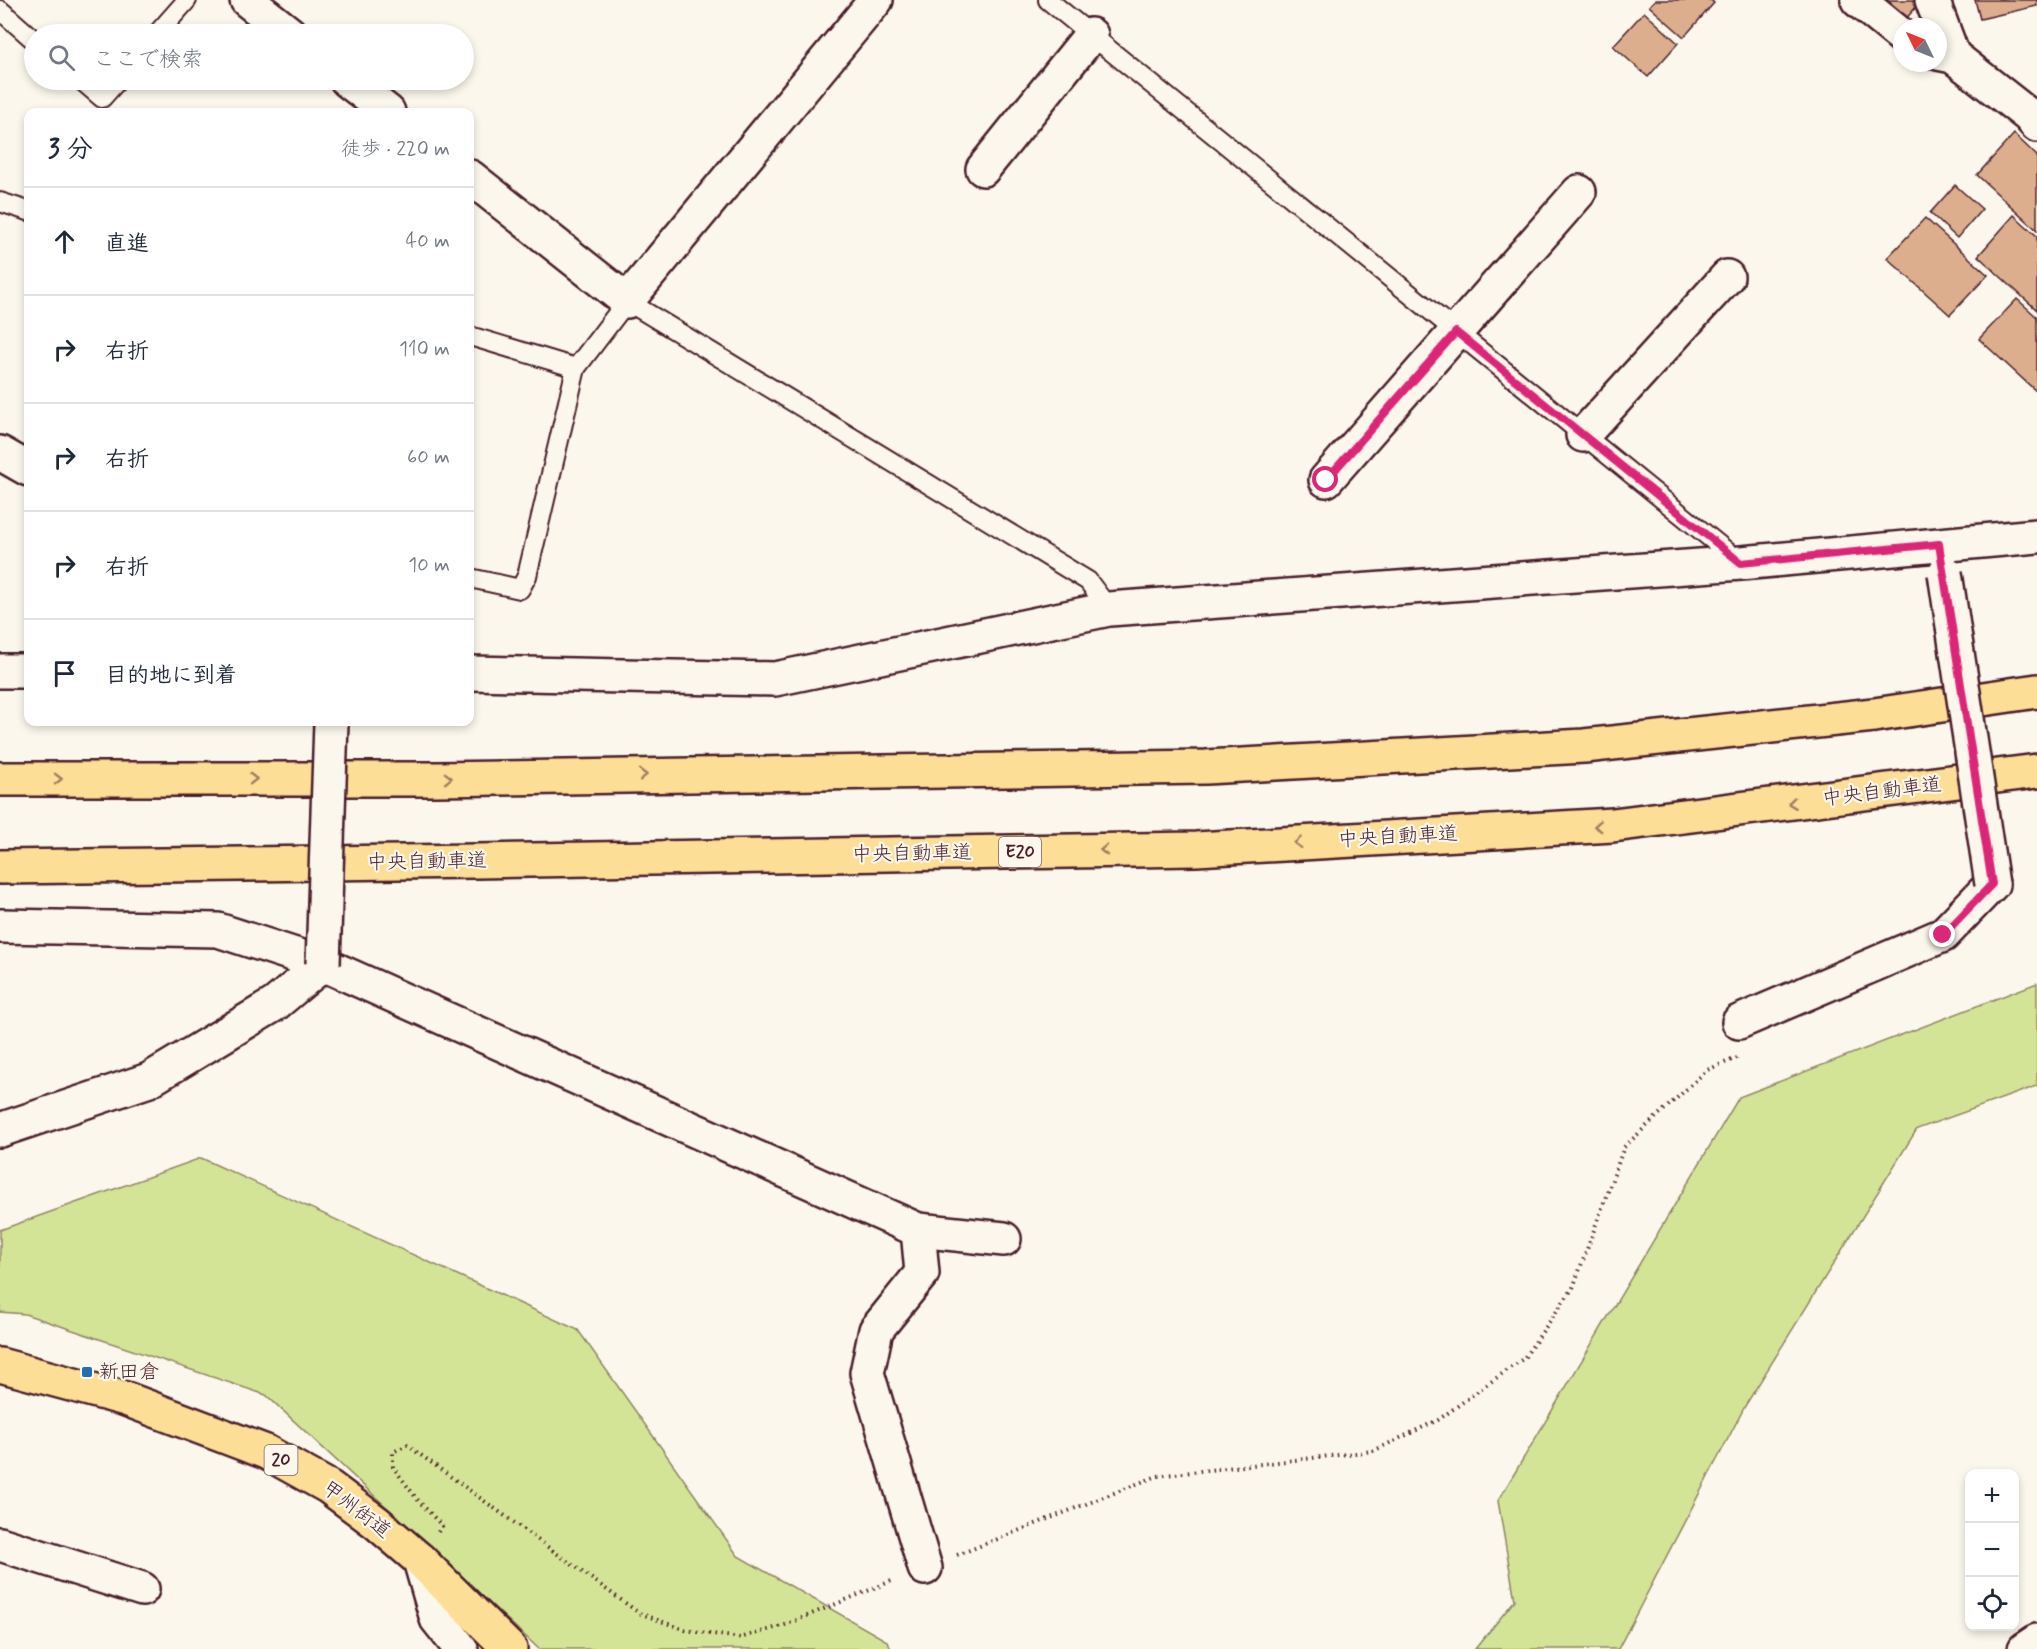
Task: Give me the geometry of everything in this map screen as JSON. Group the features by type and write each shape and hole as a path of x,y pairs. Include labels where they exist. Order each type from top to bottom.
{"highway":[{"path":"0,779 438,779 1206,766 1584,746 1874,715 2037,691"},
{"name":"中央自動車道","path":"0,867 1196,849 1613,825 2037,771"},
{"name":"甲州街道","path":"0,1365 126,1399 266,1452 329,1487 377,1523 420,1560 510,1649"}],"street":[{"path":"247,0 277,24"},
{"path":"474,180 627,301 876,0"},
{"path":"1858,0 1893,29"},
{"path":"1932,0 1936,18"},
{"path":"983,169 1090,35"},
{"path":"1947,55 2034,117"},
{"path":"360,90 383,108"},
{"path":"1326,480 1579,192"},
{"path":"1583,435 1727,277"},
{"path":"0,453 24,467"},
{"path":"474,673 775,679 1110,609 1741,563 1942,558 2037,536"},
{"path":"1739,1022 1943,935 1992,884 1942,558"},
{"path":"0,671 24,671"},
{"path":"0,1130 149,1080 275,1004 323,964 331,726"},
{"path":"0,926 219,930 323,964 918,1230 1004,1239"},
{"path":"918,1230 922,1273 876,1330 867,1373 925,1568"},
{"path":"0,1544 142,1589"},
{"path":"420,1560 437,1619 461,1649"},
{"path":"2025,1649 2037,1641"}],"lane":[{"path":"166,24 187,0"},
{"path":"1048,0 1741,563"},
{"path":"0,10 24,31"},
{"path":"93,90 102,98 109,90"},
{"path":"0,202 24,210"},
{"path":"474,579 520,589 527,576 576,368 627,301 1088,581 1110,609"},
{"path":"474,337 576,368"}],"path":[{"path":"420,1560 442,1526 417,1499 393,1467 393,1452 407,1445 639,1613 684,1630 740,1638 785,1625 1157,1476 1373,1451 1438,1420 1524,1358 1574,1288 1624,1147 1707,1071 1740,1056"}],"green space":[{"path":"2037,983 2037,1086 1917,1129 1745,1406 1618,1649 1475,1649 1515,1600 1498,1501 1739,1097"},
{"path":"201,1158 578,1330 738,1556 887,1641 891,1649 539,1649 266,1395 25,1314 0,1312 0,1230"}],"building":[{"path":"1655,0 1711,0 1714,3 1684,37 1649,6"},
{"path":"1868,0 1922,0 1907,18 1893,18 1893,22"},
{"path":"1975,0 2037,0 2037,6 1980,19"},
{"path":"1644,12 1678,43 1648,77 1613,46"},
{"path":"2014,134 2037,156 2037,230 1977,175"},
{"path":"1955,185 1982,209 1957,238 1930,213"},
{"path":"2014,215 2037,236 2037,310 1978,256"},
{"path":"1925,218 1988,275 1950,315 1887,258"},
{"path":"2017,299 2037,317 2037,392 1979,339"}],"place":[{"name":"新田倉","path":"87,1372"}],"route":[{"path":"1326,480 1456,332 1741,563 1939,544 1992,884 1943,935"}]}
